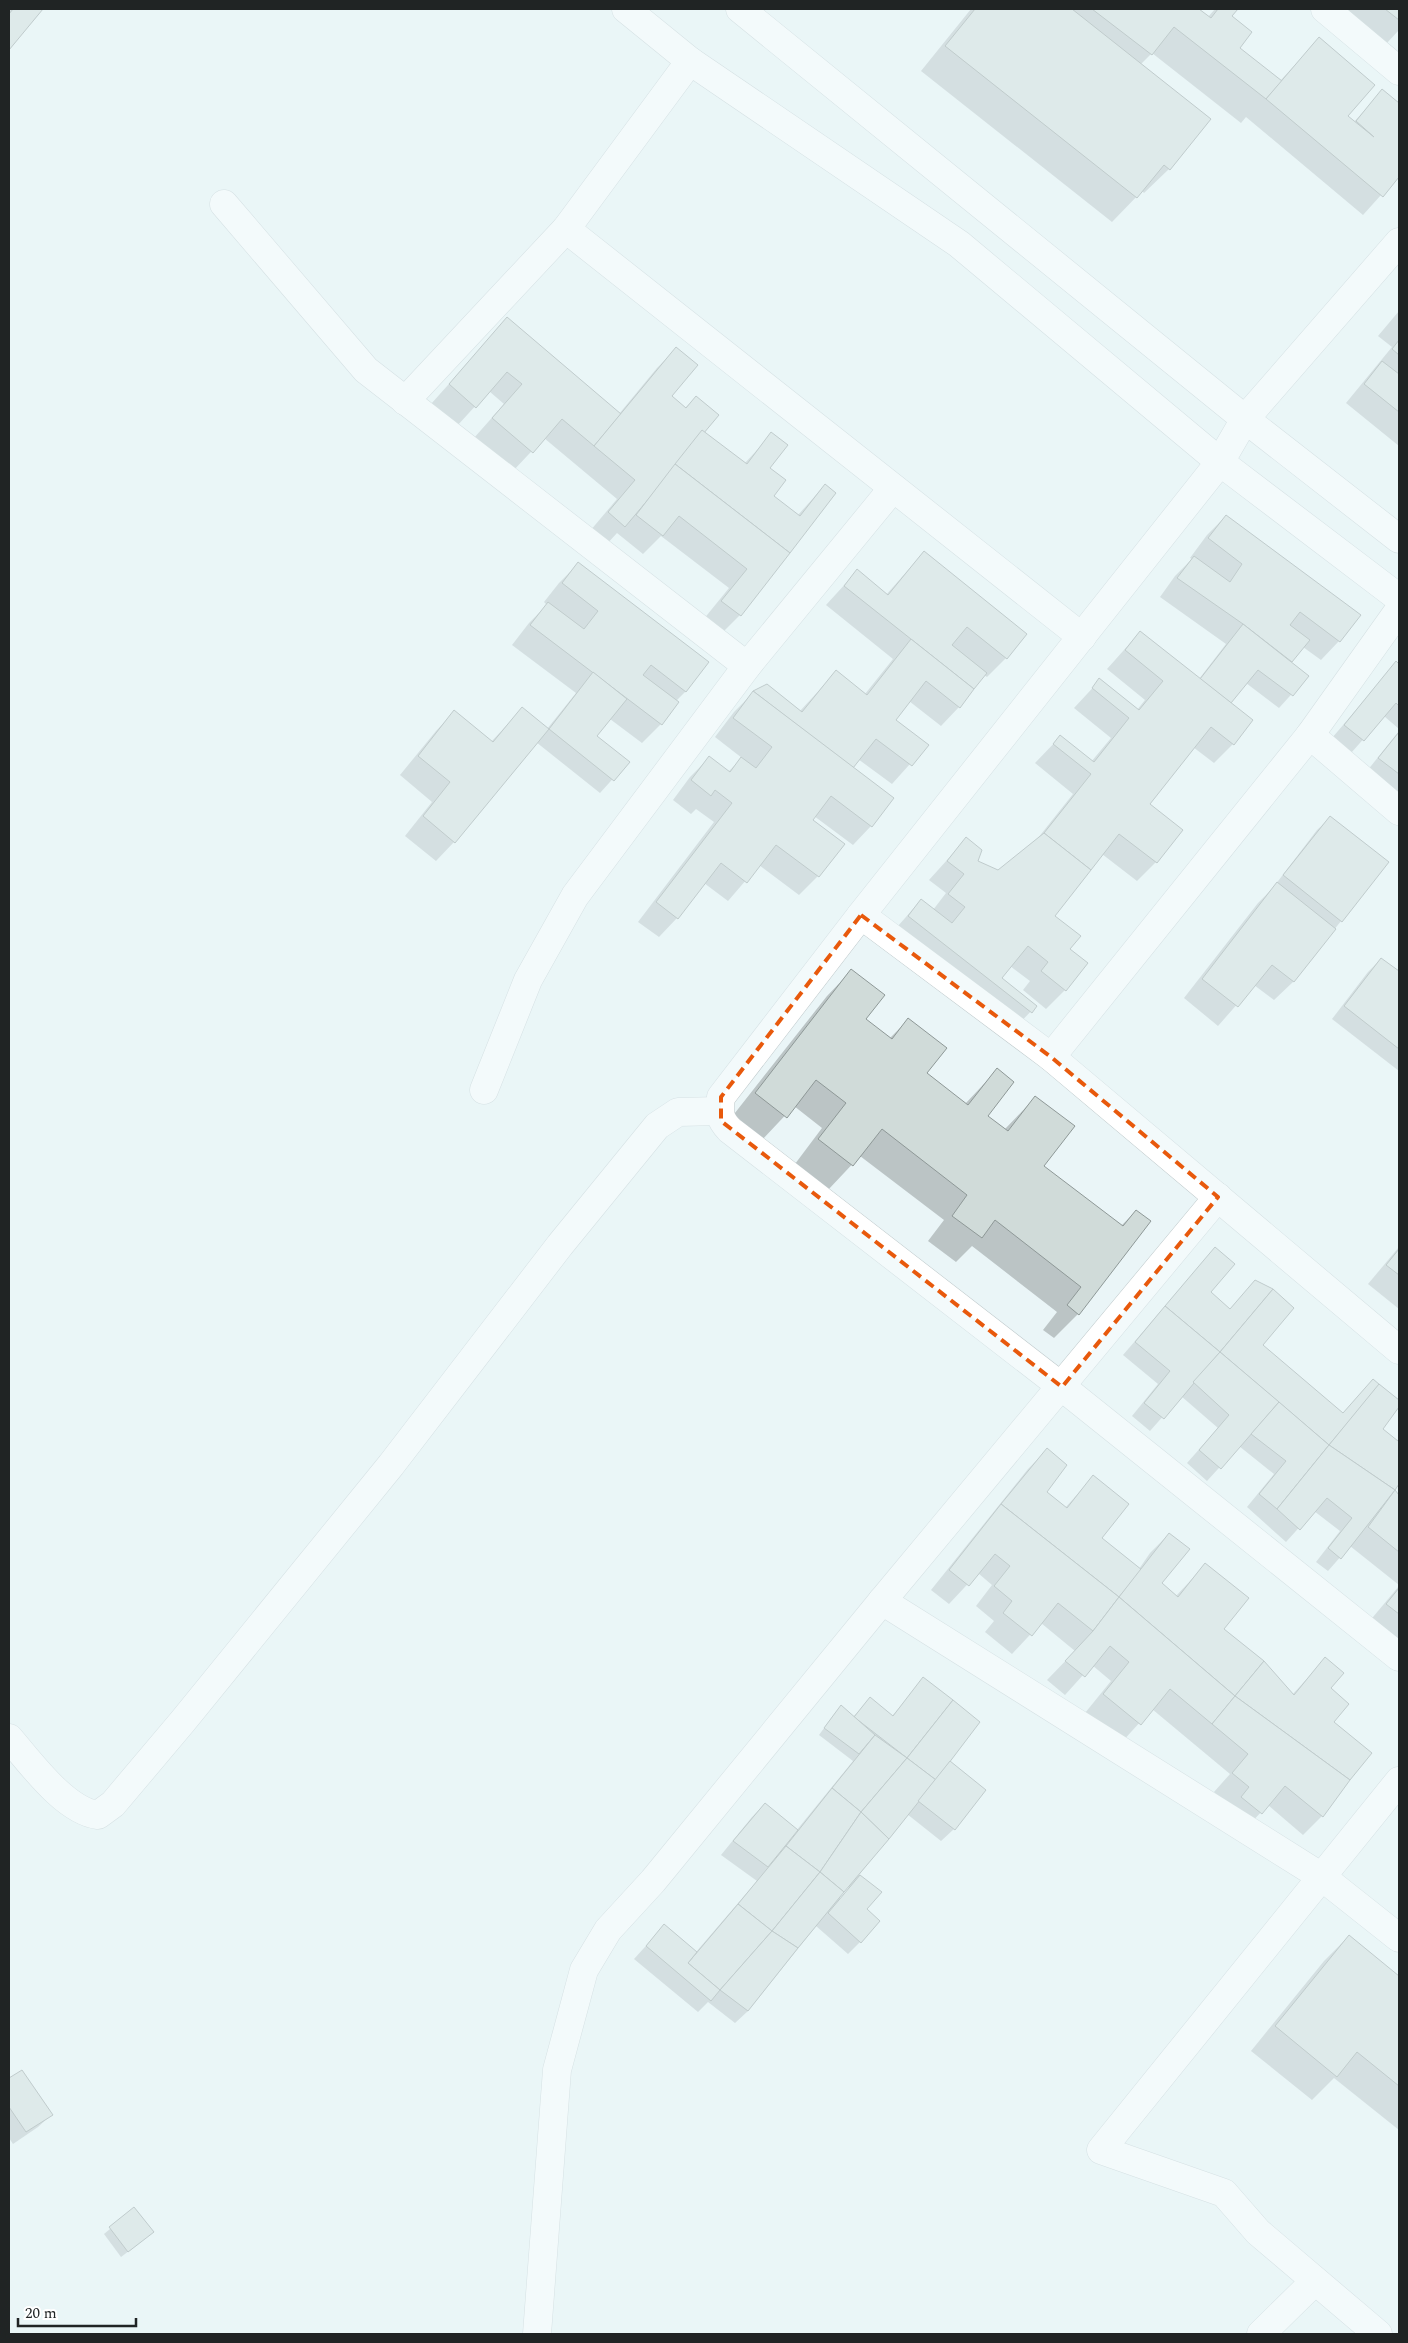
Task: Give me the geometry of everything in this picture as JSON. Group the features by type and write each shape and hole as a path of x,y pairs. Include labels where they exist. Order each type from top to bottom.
{"street":[{"path":"626,9 690,61 959,244 1220,462 1399,598"},
{"path":"740,9 1244,419 1399,539"},
{"path":"1326,9 1399,71"},
{"path":"405,401 566,229 690,61"},
{"path":"224,204 366,370 747,666"},
{"path":"566,229 1082,636"},
{"path":"1399,242 1244,419 1220,462 861,915 721,1098 719,1111 721,1121 730,1130 1062,1387 1399,1657"},
{"path":"484,1090 528,980 575,896 747,666 893,488"},
{"path":"1051,1057 1310,735 1399,610"},
{"path":"1310,735 1399,812"},
{"path":"861,915 1051,1057 1399,1350"},
{"path":"9,1738 60,1794 89,1814 98,1815 113,1804 391,1465 560,1245 657,1126 678,1112 719,1111"},
{"path":"537,2334 557,2070 584,1970 608,1930 653,1881 882,1601 1062,1387 1218,1197"},
{"path":"882,1601 1322,1877 1399,1938"},
{"path":"1378,2334 1258,2232 1224,2192 1101,2150 1399,1781"},
{"path":"1260,2334 1316,2281"}],"highlighted area":[{"path":"861,915 1051,1057 1218,1197 1062,1387 721,1121 721,1097"}],"building":[{"path":"13,9 43,9 9,50 9,14"},
{"path":"975,9 1072,9 1211,119 1170,170 1164,165 1137,198 945,46"},
{"path":"1092,9 1199,9 1211,18 1218,9 1238,9 1232,16 1252,32 1240,48 1282,81 1266,99 1174,27 1152,55"},
{"path":"1385,9 1399,9 1399,20"},
{"path":"1319,37 1375,85 1348,116 1374,137 1356,121 1382,89 1399,103 1399,177 1383,197 1266,99"},
{"path":"507,317 621,414 594,446 562,419 533,453 492,418 522,384 507,372 476,408 449,384"},
{"path":"1399,340 1399,355 1392,349"},
{"path":"676,347 698,365 672,396 686,408 696,396 719,415 625,527 608,512 635,480 594,446"},
{"path":"1382,361 1399,374 1399,412 1364,384"},
{"path":"702,430 747,464 771,432 788,445 770,468 786,480 774,496 800,516 825,484 836,493 790,553 675,464"},
{"path":"675,464 790,553 741,616 721,601 747,569 679,516 663,536 636,515"},
{"path":"1226,515 1361,615 1340,642 1300,612 1290,625 1310,640 1292,662 1243,624 1177,578 1194,556 1230,582 1242,564 1208,538"},
{"path":"924,551 1027,634 1007,659 967,627 952,645 987,673 974,689 844,586 857,569 888,595"},
{"path":"578,562 709,662 686,692 651,665 643,675 679,702 662,725 530,625 548,602 584,629 598,611 562,583"},
{"path":"1243,624 1309,676 1293,696 1258,670 1231,703 1200,679"},
{"path":"1140,631 1253,720 1234,745 1211,727 1150,804 1183,830 1157,863 1119,834 1091,870 1044,833 1091,774 1053,744 1060,735 1094,762 1129,718 1092,688 1099,678 1139,710 1163,681 1125,650"},
{"path":"911,639 974,689 960,708 926,681 896,720 929,745 912,766 876,739 853,768 753,691 767,684 802,712 836,670 867,695"},
{"path":"1396,661 1399,664 1399,706 1396,703 1364,741 1344,725"},
{"path":"593,672 627,699 597,736 630,762 614,781 549,729"},
{"path":"753,691 894,798 872,827 831,796 813,820 845,844 819,877 776,845 747,883 721,863 678,919 656,902 732,803 715,790 711,796 691,780 709,756 730,772 741,757 756,768 772,747 733,718"},
{"path":"522,707 549,729 455,843 423,816 450,782 418,756 454,710 493,742"},
{"path":"1399,732 1399,774 1378,758"},
{"path":"1330,816 1389,862 1342,922 1283,875"},
{"path":"1044,833 1091,870 1055,916 1081,936 1070,949 1088,963 1066,991 1041,971 1048,962 1028,946 1002,978 1037,1006 1032,1013 908,916 921,899 952,923 965,907 948,894 964,874 947,861 966,837 982,850 978,861 998,870"},
{"path":"1277,882 1336,929 1294,982 1272,965 1238,1007 1202,979"},
{"path":"1381,958 1399,971 1399,1049 1344,1006"},
{"path":"851,969 885,995 866,1019 892,1039 908,1018 947,1048 927,1073 968,1105 997,1068 1014,1082 988,1116 1008,1131 1035,1096 1075,1126 1044,1166 1123,1226 1136,1210 1151,1221 1079,1315 1067,1305 1081,1287 995,1220 982,1238 952,1216 967,1195 882,1129 853,1166 818,1139 846,1103 816,1080 787,1118 755,1093"},
{"path":"1215,1247 1235,1264 1211,1292 1230,1309 1255,1280 1273,1289 1220,1352 1165,1306"},
{"path":"1399,1249 1399,1275 1386,1265"},
{"path":"1273,1289 1294,1308 1263,1345 1343,1413 1373,1379 1380,1385 1329,1445 1220,1352"},
{"path":"1165,1306 1220,1352 1164,1419 1144,1403 1170,1371 1135,1342"},
{"path":"1220,1352 1279,1402 1221,1469 1199,1450 1229,1415 1193,1382"},
{"path":"1379,1384 1399,1400 1399,1407 1383,1429 1399,1440 1399,1484 1395,1490 1329,1445"},
{"path":"1279,1402 1329,1445 1277,1509 1259,1494 1286,1461 1251,1434"},
{"path":"1329,1445 1395,1490 1341,1559 1328,1548 1352,1518 1327,1498 1300,1530 1277,1509"},
{"path":"1047,1448 1067,1465 1047,1492 1067,1508 1093,1475 1129,1504 1102,1538 1142,1570 1119,1597 1001,1504"},
{"path":"1395,1490 1399,1495 1399,1552 1368,1527"},
{"path":"1001,1504 1119,1597 1093,1631 1058,1603 1032,1636 1003,1613 1012,1601 994,1586 1010,1566 995,1554 969,1586 949,1570"},
{"path":"1169,1533 1190,1549 1162,1583 1178,1597 1205,1563 1249,1598 1224,1629 1264,1661 1235,1696 1119,1597"},
{"path":"1399,1588 1399,1614 1386,1604"},
{"path":"1119,1597 1235,1696 1212,1724 1170,1689 1141,1725 1103,1694 1129,1662 1110,1646 1085,1677 1065,1661 1093,1631"},
{"path":"1325,1657 1344,1673 1331,1688 1349,1704 1334,1722 1372,1753 1350,1780 1235,1696 1264,1661 1294,1695"},
{"path":"923,1677 953,1700 907,1758 854,1717 870,1697 893,1716"},
{"path":"1235,1696 1350,1780 1323,1817 1285,1786 1262,1814 1241,1797 1249,1787 1232,1773 1248,1754 1212,1724"},
{"path":"953,1700 980,1722 936,1780 907,1758"},
{"path":"841,1705 875,1735 859,1754 824,1728"},
{"path":"875,1735 907,1758 861,1812 832,1788"},
{"path":"907,1758 936,1780 889,1839 861,1812"},
{"path":"950,1761 986,1790 955,1830 918,1801"},
{"path":"832,1788 861,1812 820,1872 786,1846"},
{"path":"765,1803 798,1830 768,1867 733,1841"},
{"path":"861,1812 889,1839 844,1892 820,1872"},
{"path":"786,1846 820,1872 772,1931 738,1904"},
{"path":"820,1872 844,1892 798,1948 772,1931"},
{"path":"860,1875 882,1892 867,1909 880,1921 861,1943 828,1913"},
{"path":"738,1904 772,1931 720,1990 688,1963"},
{"path":"664,1924 697,1952 688,1963 720,1990 711,2001 646,1946"},
{"path":"772,1931 798,1948 748,2011 720,1990"},
{"path":"1349,1935 1399,1976 1399,2086 1357,2052 1337,2077 1275,2026"},
{"path":"22,2070 53,2115 26,2132 9,2107 9,2078"},
{"path":"134,2207 154,2232 128,2252 109,2227"}]}
